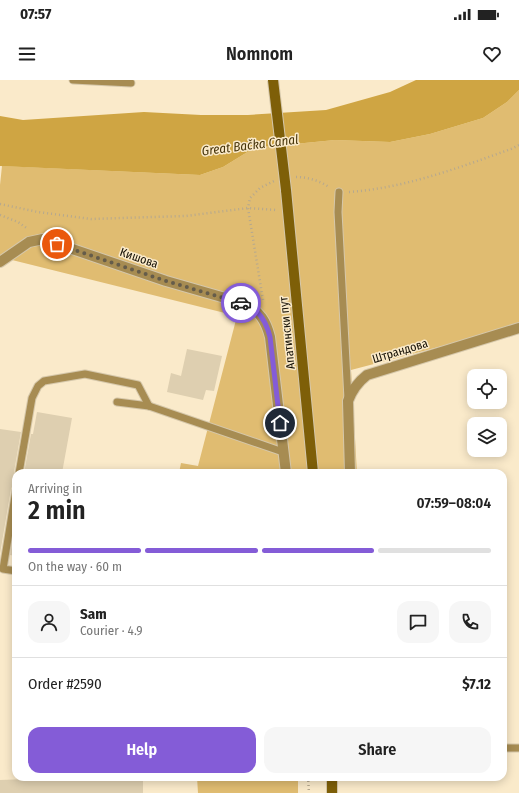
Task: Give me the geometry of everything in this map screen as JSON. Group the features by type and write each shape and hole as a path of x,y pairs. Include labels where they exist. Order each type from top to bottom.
{"main road":[{"name":"Апатински пут","path":"273,80 286,190 313,469"},
{"path":"332,781 332,793"}],"street":[{"path":"0,262 28,242 43,239"},
{"name":"Кишова","path":"43,239 166,281 246,304 256,310 267,326 270,337 283,452"},
{"name":"Штрандова","path":"348,401 351,392 367,375 519,328"},
{"path":"348,401 350,469"},
{"path":"283,452 285,469"}],"lane":[{"path":"73,80 131,83"},
{"path":"339,192 338,212 348,401"},
{"path":"20,469 32,398 38,386 44,380 85,374 138,385 150,406"},
{"path":"117,402 150,406 283,452"},
{"path":"12,513 2,569 12,570"},
{"path":"507,748 519,748"}],"path":[{"path":"293,177 304,177 324,183 339,192 364,191 442,174 519,145"},
{"path":"263,302 248,208 250,198 260,188 276,181"},
{"path":"0,204 38,212 91,219 186,216 248,208 288,211"},
{"path":"0,215 18,222 43,239"},
{"path":"308,781 309,793"}],"shaded area":[{"path":"519,90 519,326 351,370 357,469 180,469 181,463 198,466 237,316 0,257 0,185 2,166 200,175 223,167 254,148 335,140 390,142 430,134 483,118 507,102"},
{"path":"197,781 298,781 298,793 198,793"}],"water":[{"name":"Great Bačka Canal","path":"416,80 519,80 519,90 507,102 483,118 430,134 390,142 335,140 254,148 223,167 200,175 0,166 0,116 23,120 144,112 201,115 248,115 326,110 390,92"}],"building":[{"path":"187,349 222,356 214,391 206,390 203,400 167,392 171,373 181,376"},
{"path":"37,412 72,418 63,469 25,469 31,434 33,434"},
{"path":"0,429 21,432 15,469 12,469 12,487 0,554"},
{"path":"12,544 12,555 10,555"},
{"path":"0,780 143,781 143,793 0,793"}],"way so far":[{"path":"57,244 166,281 241,303"}],"route":[{"path":"241,303 246,304 256,310 267,326 270,337 280,423"}]}
